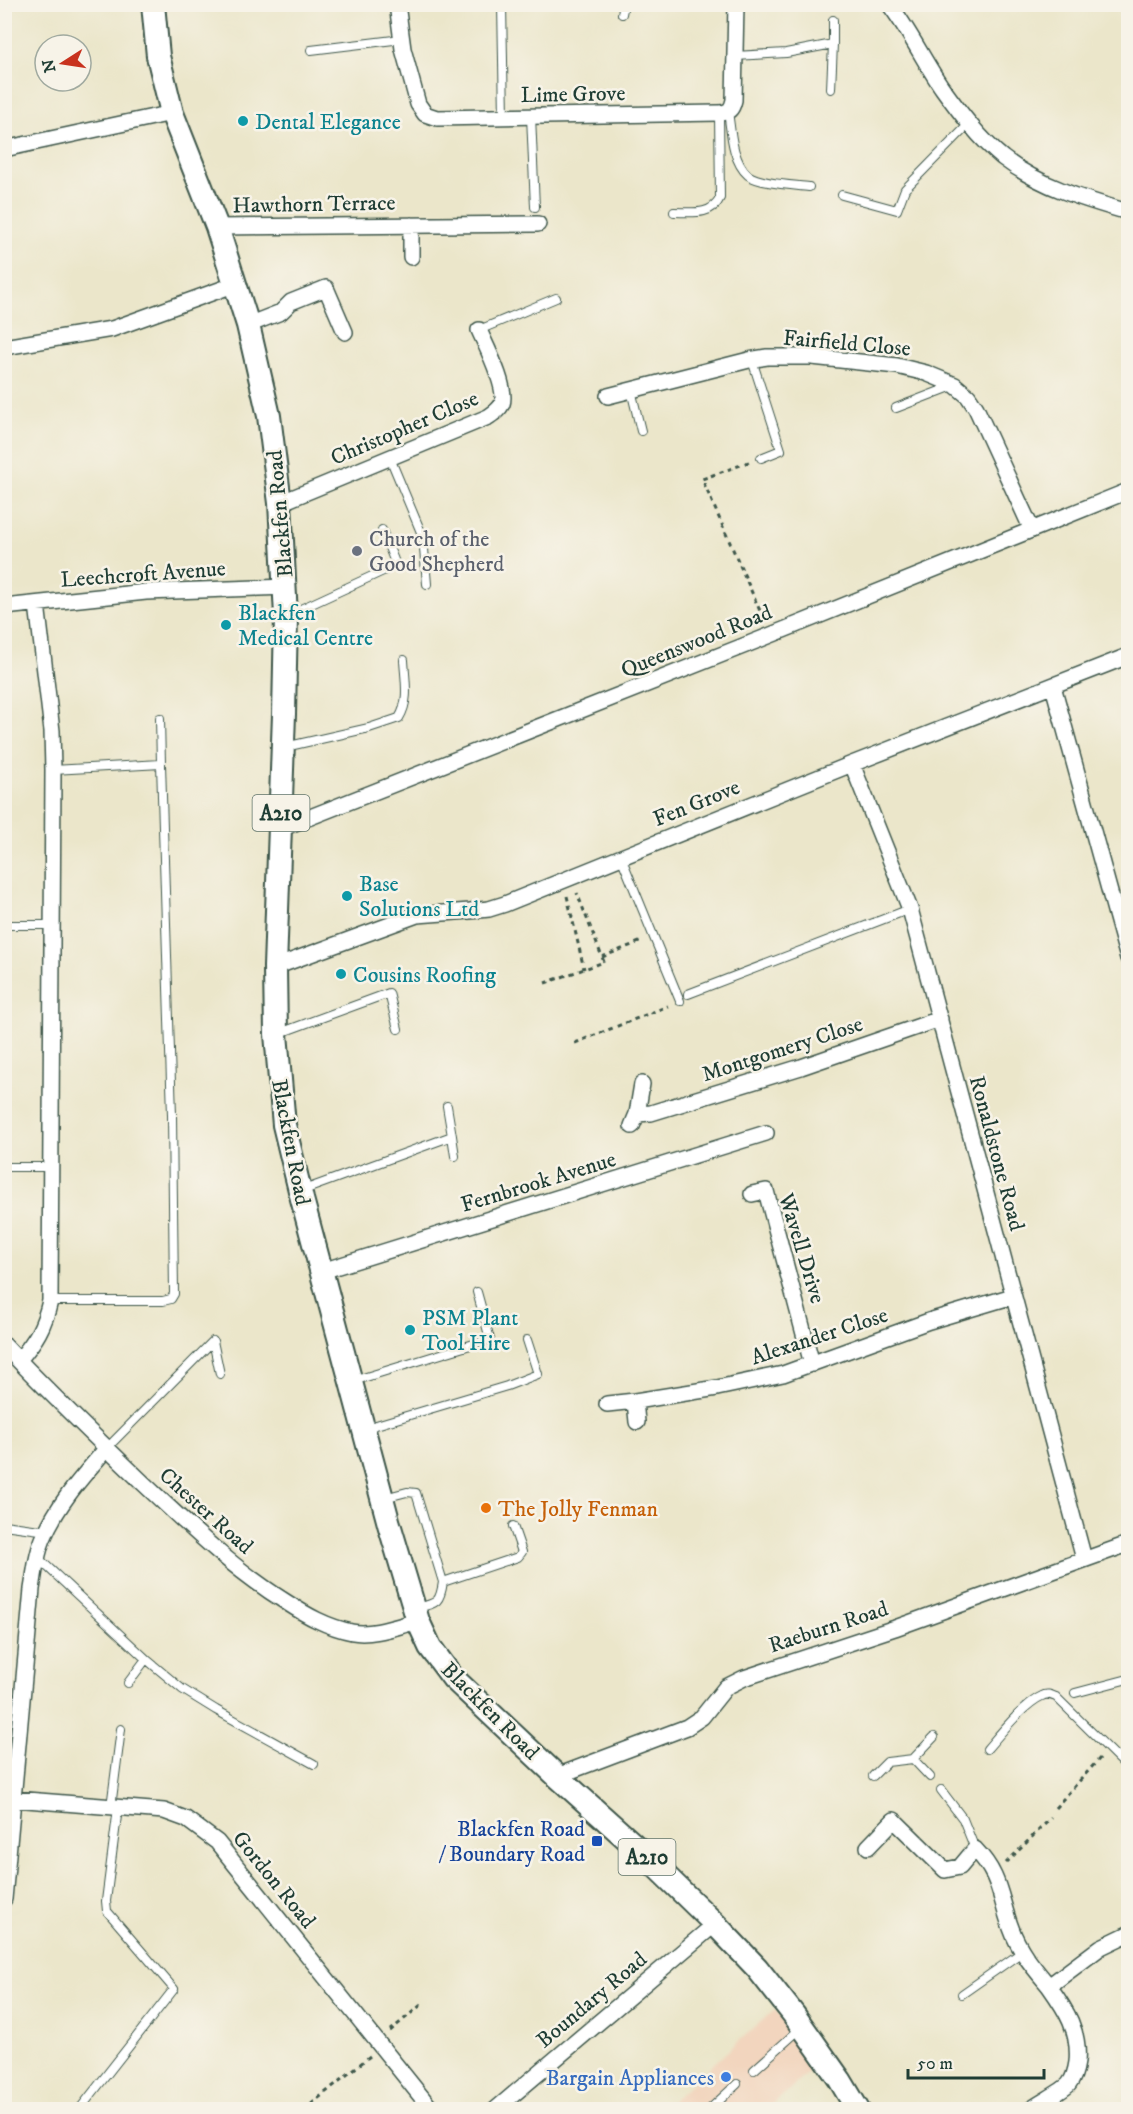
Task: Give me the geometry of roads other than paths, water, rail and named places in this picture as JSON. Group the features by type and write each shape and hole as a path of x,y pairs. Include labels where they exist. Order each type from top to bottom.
{"main road":[{"name":"Blackfen Road","path":"153,4 158,56 172,113 217,227 248,325 269,416 280,503 286,616 275,967 276,1034 284,1125 364,1429 417,1615 430,1647 453,1678 635,1846 715,1924 756,1968 802,2027 858,2109"}],"street":[{"name":"Lime Grove","path":"397,4 402,39 418,104 425,114 437,118 724,112"},
{"path":"724,112 732,108 734,100 736,4"},
{"path":"889,4 942,88 969,124 1002,157 1019,169 1080,198 1128,212"},
{"path":"4,149 172,113"},
{"name":"Hawthorn Terrace","path":"217,227 538,224"},
{"name":"Hawthorn Terrace","path":"411,225 411,257"},
{"path":"4,347 112,329 236,284"},
{"path":"248,325 281,312 291,302 326,288 345,332"},
{"name":"Christopher Close","path":"280,503 488,417 499,410 503,402 503,390 479,330"},
{"name":"Fairfield Close","path":"608,396 767,357 812,357 897,366 934,376 955,385 968,396 976,408 1032,530"},
{"name":"Queenswood Road","path":"280,829 1128,491"},
{"name":"Leechcroft Avenue","path":"4,607 146,592 286,587"},
{"path":"19,1360 34,1342 45,1323 50,1301 53,770 52,731 37,604"},
{"name":"Fen Grove","path":"275,967 409,917 489,909 1128,656"},
{"path":"1053,686 1128,958"},
{"name":"Ronaldstone Road","path":"852,764 910,909 1084,1559"},
{"name":"Montgomery Close","path":"642,1084 634,1120 801,1067 940,1019"},
{"name":"Fernbrook Avenue","path":"322,1271 766,1133"},
{"name":"Wavell Drive","path":"752,1194 766,1191 812,1364"},
{"name":"Alexander Close","path":"607,1404 763,1379 812,1364 929,1321 1013,1296"},
{"name":"Chester Road","path":"4,1345 210,1546 243,1573 307,1615 332,1627 354,1632 379,1630 417,1615"},
{"path":"634,1401 637,1422"},
{"path":"4,1899 32,1589 37,1557 57,1512 76,1484 107,1448"},
{"name":"Raeburn Road","path":"557,1776 687,1727 702,1717 726,1687 744,1678 895,1628 1128,1544"},
{"name":"Gordon Road","path":"14,1799 164,1811 186,1819 217,1842 432,2109"},
{"path":"868,1847 894,1820 945,1870 960,1867 975,1850 987,1862 999,1884 1011,1928 1022,1952 1070,2016 1076,2033 1078,2051 1076,2069 1069,2084 1030,2109"},
{"name":"Boundary Road","path":"495,2109 514,2103 715,1924"},
{"path":"1049,1986 1101,1947 1128,1934"}],"lane":[{"path":"502,4 504,117"},
{"path":"622,14 624,4"},
{"path":"831,89 833,20"},
{"path":"310,50 402,39"},
{"path":"735,56 786,53 832,44"},
{"path":"724,112 735,151 741,166 749,175 762,180 809,187"},
{"path":"674,212 703,212 718,203 724,112"},
{"path":"531,116 535,207"},
{"path":"842,195 897,210 905,189 969,124"},
{"path":"479,330 556,298"},
{"path":"752,360 781,450 761,458"},
{"path":"896,408 955,385"},
{"path":"631,390 641,431"},
{"path":"390,458 423,537 427,584"},
{"path":"286,616 396,565 382,530"},
{"path":"283,747 369,728 399,718 405,709 404,660"},
{"path":"50,1301 163,1301 171,1299 174,1294 172,1115 160,718"},
{"path":"53,770 161,764"},
{"path":"621,857 680,1001"},
{"path":"688,994 910,909"},
{"path":"4,925 52,925"},
{"path":"276,1034 389,993 398,1029"},
{"path":"447,1106 455,1156"},
{"path":"300,1192 452,1136"},
{"path":"4,1167 50,1167"},
{"path":"351,1381 490,1339 477,1292"},
{"path":"107,1448 213,1341 220,1374"},
{"path":"364,1429 507,1386 538,1374 527,1341"},
{"path":"383,1498 407,1492 416,1493 443,1582 441,1597 417,1615"},
{"path":"4,1525 47,1531"},
{"path":"443,1582 518,1557 522,1552 513,1526"},
{"path":"37,1557 168,1678 197,1699 314,1764"},
{"path":"128,1683 146,1659"},
{"path":"1075,1694 1128,1679"},
{"path":"987,1749 1015,1718 1041,1696 1048,1694 1056,1697 1128,1768"},
{"path":"79,2109 174,1989 107,1911 106,1901 122,1729"},
{"path":"873,1776 887,1762 913,1759 934,1737"},
{"path":"913,1759 930,1778"},
{"path":"941,1790 963,1819 975,1850"},
{"path":"962,1994 1022,1952"},
{"path":"754,2070 802,2027"},
{"path":"709,2109 737,2085"}],"place":[{"name":"Dental Elegance","path":"243,121"},
{"name":"Church of the Good Shepherd","path":"357,551"},
{"name":"Blackfen Medical Centre","path":"226,625"},
{"name":"Base Solutions Ltd","path":"347,896"},
{"name":"Cousins Roofing","path":"341,974"},
{"name":"PSM Plant Tool Hire","path":"410,1330"},
{"name":"The Jolly Fenman","path":"486,1508"},
{"name":"Blackfen Road / Boundary Road","path":"597,1841"},
{"name":"Bargain Appliances","path":"726,2077"}]}
